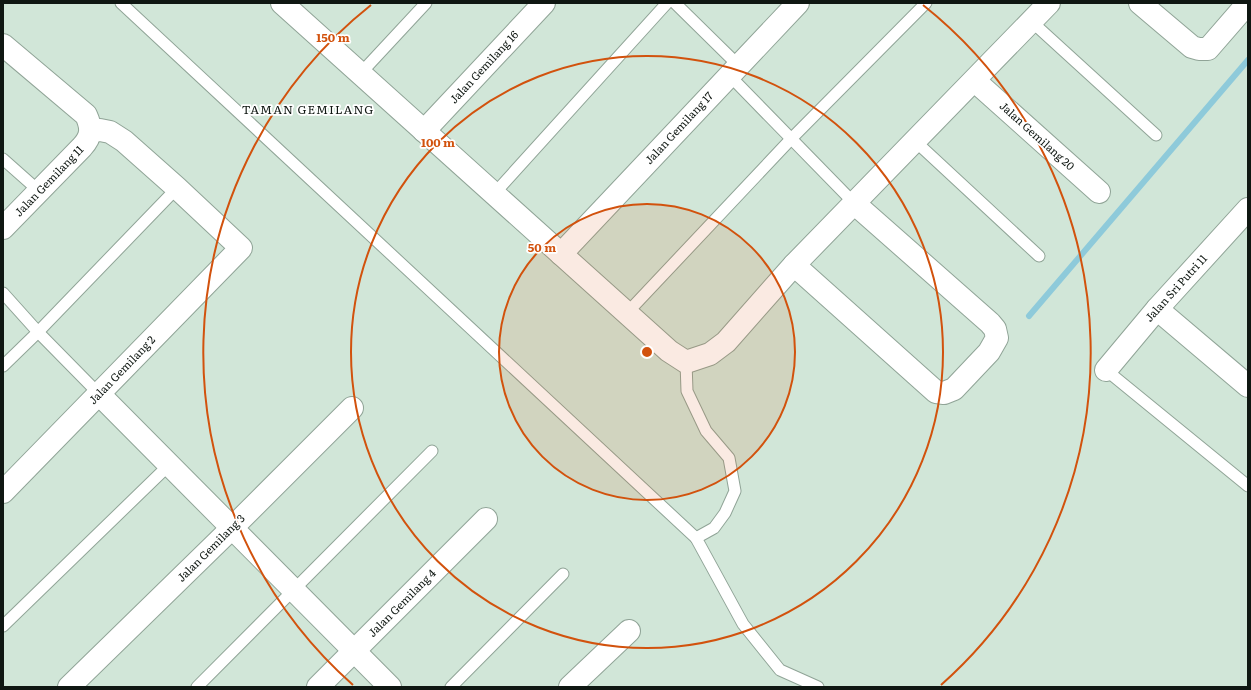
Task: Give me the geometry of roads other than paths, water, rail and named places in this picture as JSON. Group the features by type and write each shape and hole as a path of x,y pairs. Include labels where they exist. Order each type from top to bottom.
{"street":[{"name":"Jalan Gemilang 16","path":"424,131 544,3"},
{"name":"Jalan Gemilang 17","path":"561,254 798,3"},
{"path":"288,5 360,74 668,351 686,362 710,354 726,342 794,265 1049,3"},
{"path":"1140,3 1192,46 1199,49 1208,49 1248,3"},
{"path":"3,46 86,115 91,131 100,130 110,132 124,140 177,188"},
{"name":"Jalan Gemilang 20","path":"974,80 1099,192"},
{"name":"Jalan Gemilang 11","path":"3,228 82,147 88,140 91,131"},
{"name":"Jalan Gemilang 2","path":"3,492 241,248 177,188"},
{"path":"794,265 936,392 944,393 954,389 989,352 997,338 995,329 990,322 855,204"},
{"name":"Jalan Sri Putri 11","path":"1106,370 1157,309 1248,209"},
{"path":"1157,309 1248,386"},
{"path":"99,394 390,687"},
{"name":"Jalan Gemilang 3","path":"69,687 232,528 352,408"},
{"name":"Jalan Gemilang 4","path":"318,687 486,519"},
{"path":"570,687 630,631"}],"lane":[{"path":"122,3 696,538 743,624 780,670 818,687"},
{"path":"360,74 426,3"},
{"path":"494,194 667,3"},
{"path":"675,3 734,70 791,139 855,204"},
{"path":"627,313 791,139 926,3"},
{"path":"1031,21 1156,135"},
{"path":"915,141 1039,256"},
{"path":"3,159 39,191"},
{"path":"3,366 38,332 177,188"},
{"path":"3,293 38,332 99,394"},
{"path":"686,362 687,391 706,431 729,458 735,490 724,513 714,528 696,538"},
{"path":"1106,370 1248,486"},
{"path":"197,687 432,451"},
{"path":"3,626 169,465"},
{"path":"451,687 562,574"}],"waterway":[{"path":"1029,316 1248,60"}],"district":[{"name":"TAMAN GEMILANG","path":"308,110"}]}
